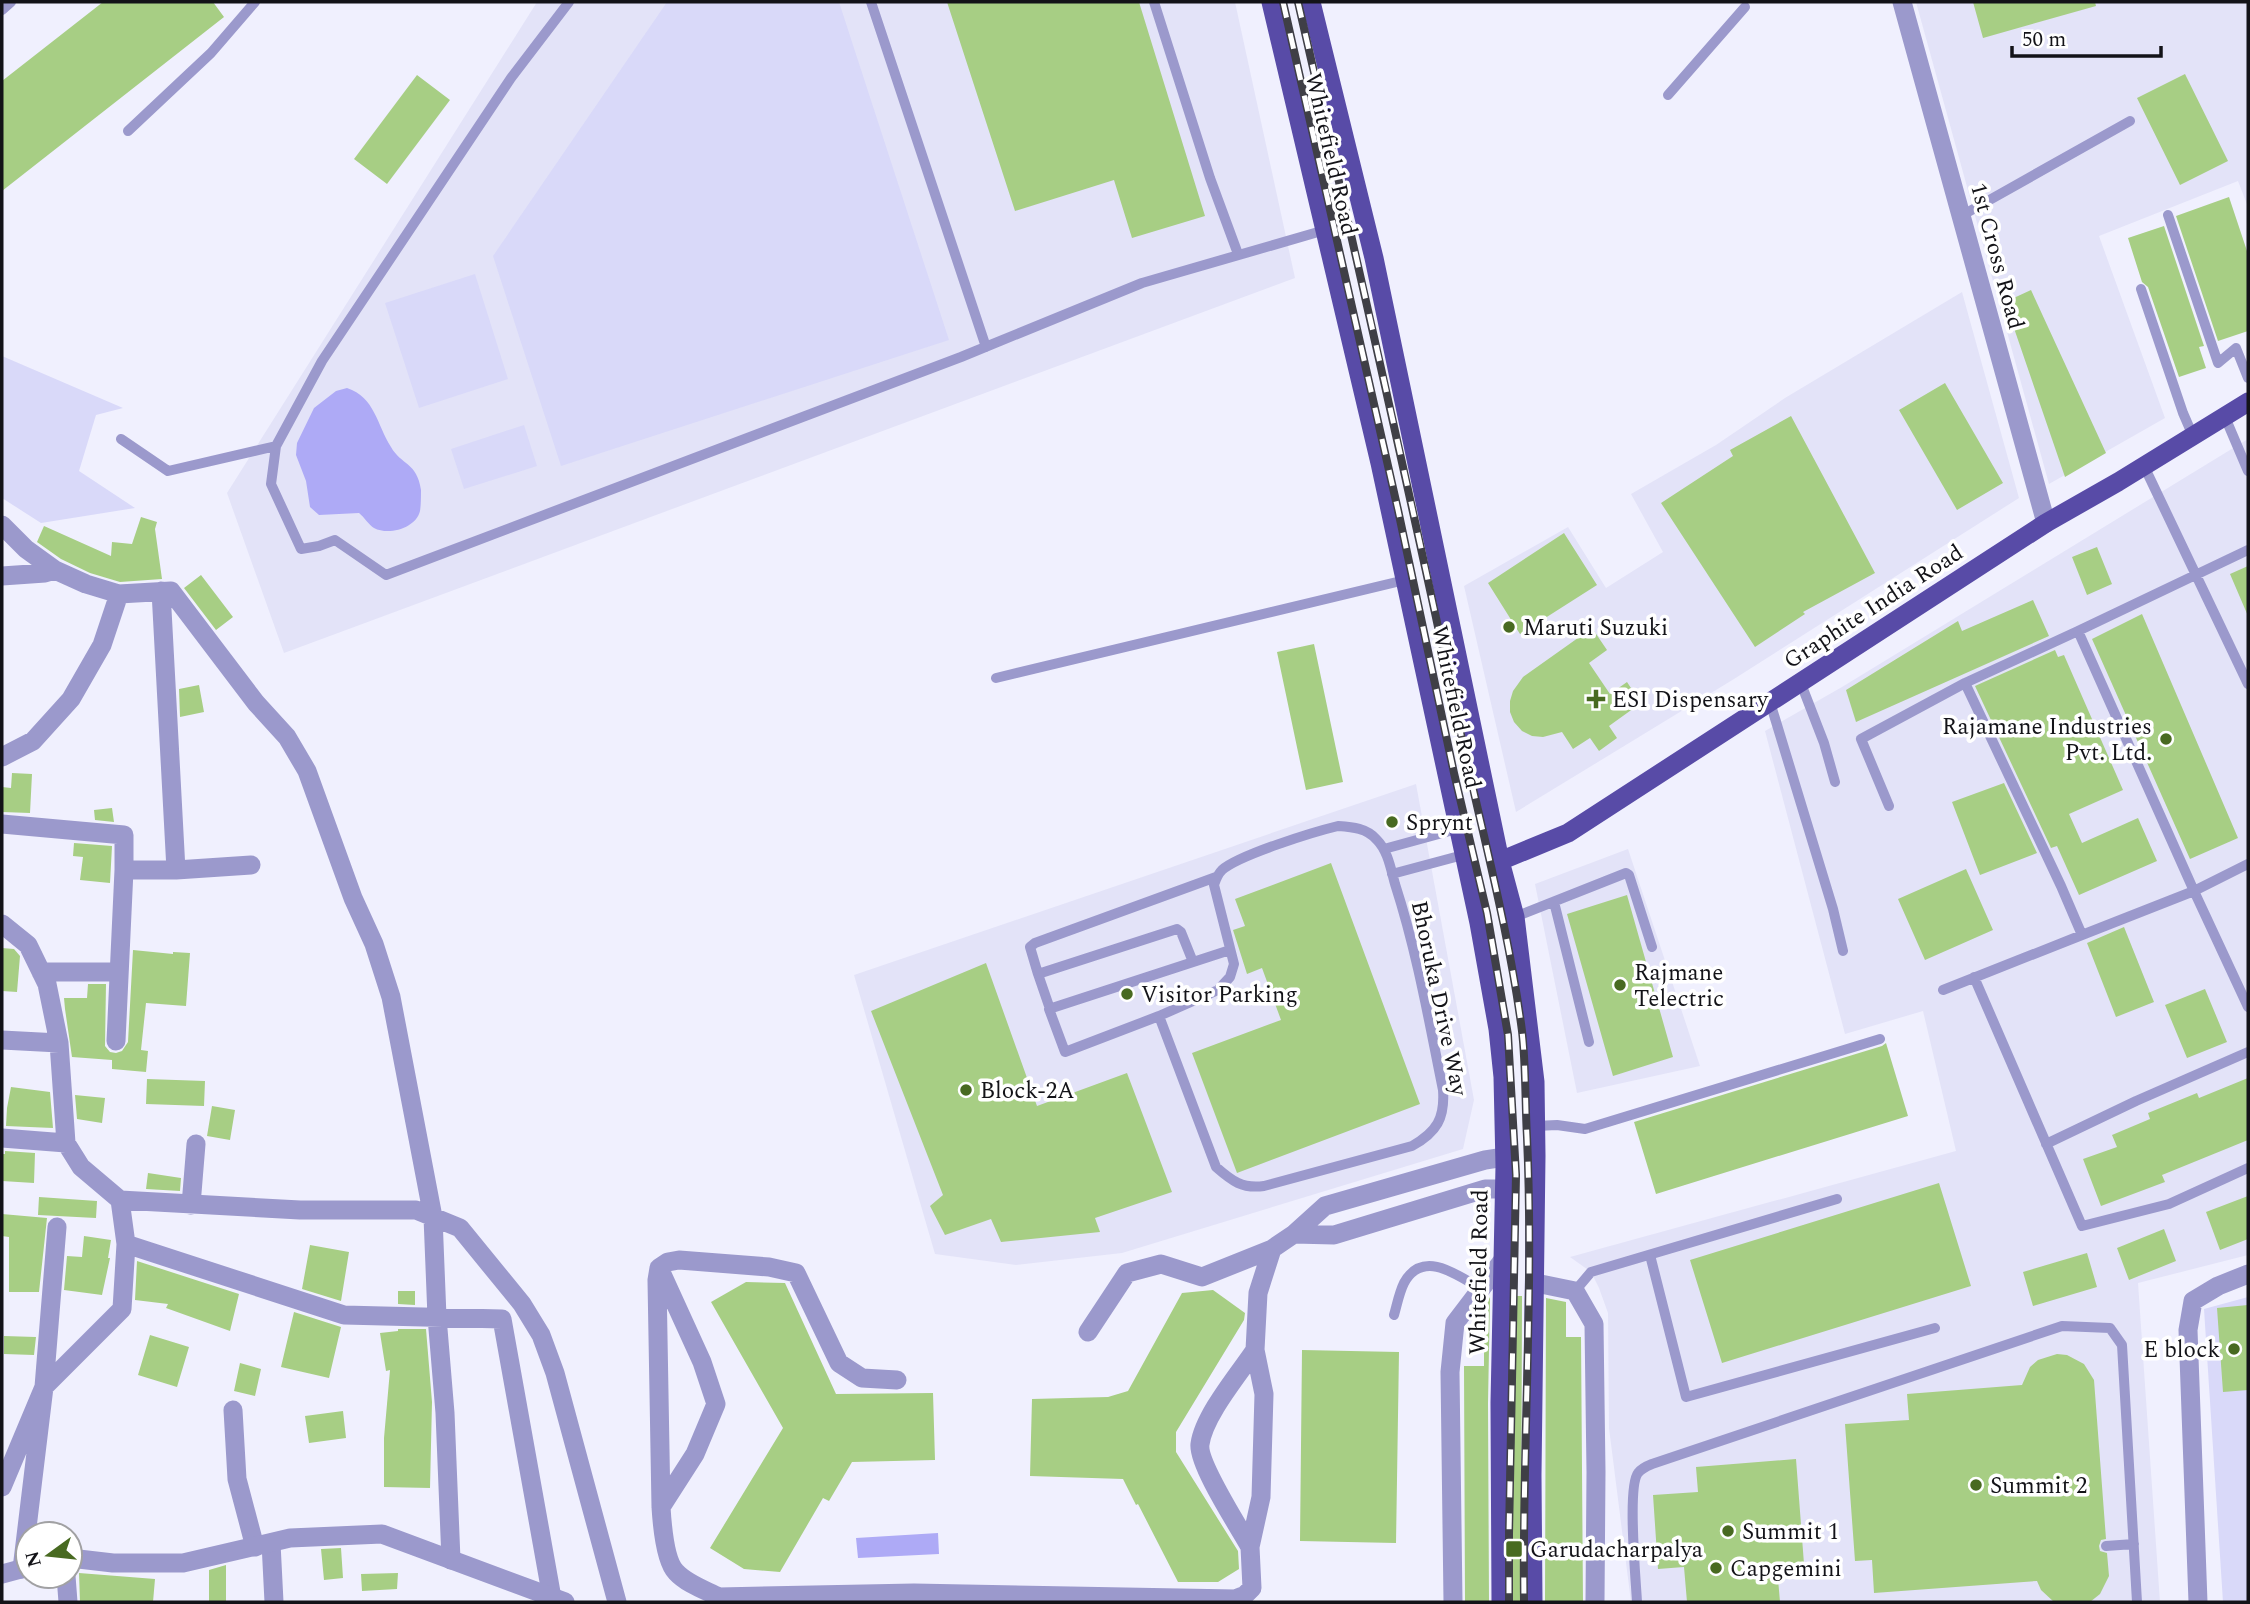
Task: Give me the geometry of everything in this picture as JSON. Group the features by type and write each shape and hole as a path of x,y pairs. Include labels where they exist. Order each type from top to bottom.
{"main road":[{"name":"Whitefield Road","path":"1270,2 1380,463 1479,923 1494,1009 1503,1077 1505,1157 1500,1403 1501,1602"},
{"name":"Whitefield Road","path":"1311,2 1374,258 1500,861"},
{"name":"Graphite India Road","path":"1500,861 1568,833 2046,523 2248,402"},
{"path":"1500,861 1515,917 1535,1082 1533,1602"},
{"path":"1494,1009 1526,1003"}],"street":[{"name":"1st Cross Road","path":"1902,2 2046,523"},
{"path":"2,525 26,549 55,570 86,584 119,594 171,591 256,703 287,737 307,771 353,898 374,944 391,997 433,1217 451,1560"},
{"path":"2,576 55,570"},
{"path":"161,591 176,870"},
{"path":"2,758 33,741 71,699 102,645 119,594"},
{"path":"2,824 124,835 116,1041"},
{"path":"124,873 124,870 251,865"},
{"path":"2,924 28,945 47,984 59,1043 66,1143 81,1167 120,1200 300,1210 416,1210 460,1228 522,1304 541,1335 555,1373 617,1602"},
{"path":"2,943 28,945"},
{"path":"41,972 119,972"},
{"path":"2,1040 59,1043"},
{"path":"2,1138 66,1143"},
{"path":"191,1205 196,1144"},
{"path":"1088,1332 1127,1273 1161,1264 1202,1277 1272,1249 1294,1234 1325,1206 1485,1160 1505,1157"},
{"path":"1294,1234 1334,1235 1485,1189 1504,1189"},
{"path":"2,1487 44,1387 122,1310 126,1244 120,1200"},
{"path":"30,1520 57,1227"},
{"path":"126,1244 344,1315 502,1319 559,1600"},
{"path":"897,1380 862,1378 839,1363 796,1273 769,1267 679,1260 668,1262 659,1268 657,1280 663,1536 673,1570 693,1585 719,1597 914,1594 1235,1599 1252,1588 1250,1547 1261,1497 1264,1394 1255,1350 1258,1293 1272,1249"},
{"path":"1453,1602 1450,1372 1455,1323 1503,1260"},
{"path":"659,1268 702,1362 716,1404 695,1454 662,1507"},
{"path":"2198,1602 2188,1330 2193,1301 2218,1286 2248,1275"},
{"path":"1536,1283 1575,1291 1594,1324 1595,1602"},
{"path":"1250,1547 1212,1481 1199,1446 1208,1420 1255,1350"},
{"path":"233,1410 236,1479 263,1545 274,1602"},
{"path":"84,1560 113,1563 183,1563 290,1538 382,1534 559,1600"}],"lane":[{"path":"2,10 11,2"},
{"path":"128,131 211,54 255,2"},
{"path":"569,2 511,78 322,361 276,446 271,484 301,549 335,540 386,575 986,347 1142,283 1325,230"},
{"path":"871,2 986,347"},
{"path":"1154,2 1210,178 1238,254"},
{"path":"1668,95 1745,7"},
{"path":"1961,216 2130,121"},
{"path":"2168,215 2218,363 2236,348 2248,378"},
{"path":"2141,289 2193,436"},
{"path":"2225,417 2248,471"},
{"path":"121,439 168,471 276,446"},
{"path":"2144,466 2248,684"},
{"path":"1889,806 1861,739 1965,683 2248,550"},
{"path":"996,678 1405,580"},
{"path":"2078,631 2248,1007"},
{"path":"1800,681 1824,743 1835,782"},
{"path":"1965,683 2082,935"},
{"path":"1770,702 1833,909 1843,951"},
{"path":"1216,877 1216,897 1234,964 1224,985 1159,1016 1065,1052 1030,951 1030,947 1035,943 1216,877 1228,866 1246,857 1320,830 1352,827 1367,832 1384,849 1457,829"},
{"name":"Bhoruka Drive Way","path":"1159,1016 1216,1167 1230,1179 1248,1188 1390,1153 1412,1146 1429,1136 1444,1107 1443,1090 1408,922 1384,849"},
{"name":"Bhoruka Drive Way","path":"1392,874 1463,855"},
{"path":"1943,990 2194,891 2248,864"},
{"path":"1515,917 1624,873 1628,874 1652,947"},
{"path":"1554,902 1589,1042"},
{"path":"1038,974 1177,929 1181,932 1193,962"},
{"path":"1049,1009 1230,950"},
{"path":"1975,977 2082,1226 2169,1204 2248,1168"},
{"path":"1536,1126 1558,1125 1585,1129 1880,1039"},
{"path":"2046,1144 2248,1052"},
{"path":"1575,1291 1591,1272 1837,1199"},
{"path":"1650,1255 1686,1397 1935,1328"},
{"path":"1394,1315 1405,1282 1417,1269 1431,1265 1448,1270 1482,1289"},
{"path":"1637,1602 1634,1482 1637,1474 1651,1464 2062,1326 2110,1328 2122,1345 2137,1602"},
{"path":"2106,1546 2134,1544"}],"shaded area":[{"path":"537,2 1235,2 1295,278 284,653 227,493"},
{"path":"667,2 839,2 949,340 561,466 493,256"},
{"path":"1916,2 2248,2 2248,207 2238,181 2099,236 2165,418 2049,484"},
{"path":"475,274 508,379 419,408 385,303"},
{"path":"1962,292 2019,498 1734,679 1516,812 1464,586 1568,527 1606,588 1663,552 1631,494 1716,445 1785,398"},
{"path":"2,356 123,408 96,415 79,471 135,508 41,523 2,498"},
{"path":"347,388 356,392 370,405 391,447 412,469 419,481 420,511 413,522 401,529 380,530 372,527 359,513 319,515 310,507 306,481 296,455 297,443 314,408 336,391"},
{"path":"524,425 537,466 464,489 451,449"},
{"path":"2248,439 2248,1255 2138,1283 2160,1602 1631,1602 1609,1428 1608,1313 1591,1272 1570,1257 1956,1151 1923,1011 1845,1034 1765,731 1842,687"},
{"path":"1416,784 1474,1100 1463,1149 1122,1253 1016,1265 935,1254 854,975"},
{"path":"1628,849 1700,1066 1577,1093 1535,884"},
{"path":"2248,1297 2248,1602 2223,1602 2204,1309"},
{"path":"938,1533 939,1554 858,1558 856,1538"}],"building":[{"path":"103,2 213,2 224,17 2,191 2,81"},
{"path":"947,2 1139,2 1205,216 1132,238 1114,180 1015,211"},
{"path":"1973,2 2095,2 2096,6 1983,38"},
{"path":"2185,74 2228,161 2180,185 2137,98"},
{"path":"417,75 450,100 387,184 354,159"},
{"path":"2229,197 2248,254 2248,331 2218,341 2176,216"},
{"path":"2164,226 2204,346 2199,347 2206,368 2179,377 2128,238"},
{"path":"2031,290 2106,453 2065,477 2005,302"},
{"path":"1945,383 2003,483 1957,510 1899,410"},
{"path":"1791,416 1875,573 1803,612 1805,614 1755,647 1661,503 1733,456 1730,450"},
{"path":"141,517 157,522 155,529 162,579 120,582 90,573 61,559 37,542 44,526 111,556 112,542 132,544"},
{"path":"1564,533 1597,585 1520,634 1488,583"},
{"path":"2097,547 2112,584 2087,595 2072,557"},
{"path":"2248,566 2248,616 2230,574"},
{"path":"201,575 233,617 216,630 184,588"},
{"path":"2033,600 2049,636 1856,722 1846,690 1958,621 1962,631"},
{"name":"Rajamane Industries Pvt. Ltd.","path":"2142,614 2238,838 2190,859 2092,639"},
{"path":"1592,628 1607,650 1589,663 1610,694 1627,682 1641,703 1609,726 1617,738 1599,751 1590,738 1573,749 1562,732 1543,737 1522,731 1510,712 1513,691 1523,677"},
{"path":"1314,644 1343,782 1306,790 1277,652"},
{"path":"2055,650 2058,657 2064,655 2123,790 2069,814 2082,843 2138,818 2157,861 2079,895 2057,846 2051,848 1975,686"},
{"path":"199,685 204,712 180,717 179,689"},
{"path":"12,773 32,774 30,813 2,812 2,787 11,788"},
{"path":"2004,783 2037,853 1980,875 1952,802"},
{"path":"112,808 114,822 95,820 94,810"},
{"path":"74,843 112,846 110,883 80,880 83,857 73,856"},
{"path":"1331,863 1420,1104 1237,1173 1192,1053 1281,1020 1262,968 1247,974 1233,930 1245,926 1235,899"},
{"path":"1966,869 1993,930 1925,960 1898,899"},
{"name":"Rajmane Telectric","path":"1627,895 1673,1057 1613,1076 1567,914"},
{"path":"2124,927 2154,1002 2116,1017 2087,943"},
{"path":"2,948 14,949 20,956 17,992 2,991"},
{"path":"133,950 190,953 186,1006 146,1003 141,1050 148,1051 146,1072 112,1069 112,1060 72,1057 64,998 87,998 88,984 106,984 105,1046 110,1052 116,1053 122,1051 128,1042"},
{"name":"Block-2A","path":"986,963 1037,1106 1127,1073 1172,1192 1095,1218 1100,1232 1001,1242 991,1219 945,1235 930,1206 943,1195 871,1011"},
{"path":"2205,989 2227,1042 2187,1058 2165,1005"},
{"path":"1886,1043 1908,1116 1656,1194 1634,1122"},
{"path":"2248,1078 2248,1140 2162,1175 2165,1182 2101,1206 2083,1159 2117,1147 2112,1135 2150,1119 2148,1113 2197,1093 2199,1098"},
{"path":"147,1079 205,1081 204,1106 146,1104"},
{"path":"11,1087 50,1092 53,1128 6,1126"},
{"path":"75,1095 105,1098 102,1123 77,1119"},
{"path":"212,1106 235,1110 230,1140 207,1136"},
{"path":"5,1151 35,1153 34,1183 2,1181 2,1154 5,1154"},
{"path":"148,1173 181,1178 180,1191 146,1189"},
{"path":"1939,1183 1971,1286 1722,1363 1690,1260"},
{"path":"2248,1196 2248,1239 2220,1250 2206,1212"},
{"path":"39,1197 97,1201 96,1218 38,1215"},
{"path":"2,1214 47,1218 39,1292 9,1292 9,1237 2,1236"},
{"path":"2164,1229 2176,1261 2129,1280 2117,1248"},
{"path":"84,1236 111,1240 102,1295 64,1290 67,1256 82,1257"},
{"path":"310,1245 349,1252 341,1301 302,1289"},
{"path":"2087,1253 2097,1287 2033,1306 2023,1272"},
{"path":"137,1261 239,1294 230,1331 166,1308 168,1304 135,1300"},
{"path":"746,1282 785,1283 836,1394 933,1393 935,1460 852,1462 829,1501 823,1498 780,1572 744,1569 710,1548 783,1428 711,1302"},
{"path":"1213,1290 1245,1313 1244,1320 1176,1432 1176,1452 1238,1551 1239,1569 1218,1582 1178,1582 1123,1479 1030,1476 1032,1399 1108,1397 1128,1391 1182,1293"},
{"path":"398,1291 415,1291 415,1305 398,1304"},
{"path":"1515,1296 1522,1296 1521,1602 1513,1602 1512,1403"},
{"path":"1490,1297 1489,1602 1465,1602 1464,1366 1484,1366 1484,1305"},
{"path":"1546,1298 1566,1302 1566,1337 1581,1337 1583,1602 1545,1602"},
{"name":"E block","path":"2248,1305 2248,1390 2223,1392 2217,1308"},
{"path":"294,1312 341,1327 329,1378 281,1367"},
{"path":"398,1329 426,1329 432,1402 430,1488 384,1487 384,1438 390,1370 386,1371 380,1333"},
{"path":"150,1335 189,1347 177,1387 138,1375"},
{"path":"4,1336 36,1337 34,1355 4,1354"},
{"path":"1302,1350 1399,1352 1396,1543 1300,1541"},
{"name":"Summit 2","path":"2057,1354 2067,1355 2084,1364 2094,1380 2106,1539 2101,1540 2099,1546 2100,1551 2107,1553 2109,1576 2100,1594 2090,1602 2054,1602 2041,1590 2037,1581 1874,1593 1872,1560 1855,1561 1845,1424 1909,1420 1907,1394 2022,1385 2030,1367 2038,1360"},
{"path":"240,1363 261,1369 255,1396 234,1391"},
{"path":"343,1411 346,1438 309,1443 305,1416"},
{"name":"Summit 1","path":"1796,1459 1805,1577 1778,1579 1780,1602 1687,1602 1684,1567 1658,1569 1653,1495 1698,1492 1696,1467"},
{"path":"341,1548 343,1578 324,1580 321,1549"},
{"path":"226,1565 226,1602 209,1602 209,1570"},
{"path":"84,1573 155,1579 153,1602 80,1602 80,1590 84,1590"},
{"path":"398,1573 397,1589 362,1591 361,1574"}],"railway":[{"path":"1283,2 1487,913 1508,1035 1516,1175 1509,1602"},
{"path":"1298,2 1501,911 1522,1031 1529,1195 1524,1602"}],"place":[{"name":"Maruti Suzuki","path":"1509,627"},
{"name":"ESI Dispensary","path":"1596,699"},
{"name":"Rajamane Industries Pvt. Ltd.","path":"2166,739"},
{"name":"Sprynt","path":"1392,822"},
{"name":"Rajmane Telectric","path":"1620,985"},
{"name":"Visitor Parking","path":"1127,994"},
{"name":"Block-2A","path":"966,1090"},
{"name":"E block","path":"2234,1349"},
{"name":"Summit 2","path":"1976,1485"},
{"name":"Summit 1","path":"1728,1531"},
{"name":"Garudacharpalya","path":"1514,1549"},
{"name":"Capgemini","path":"1716,1568"}]}
